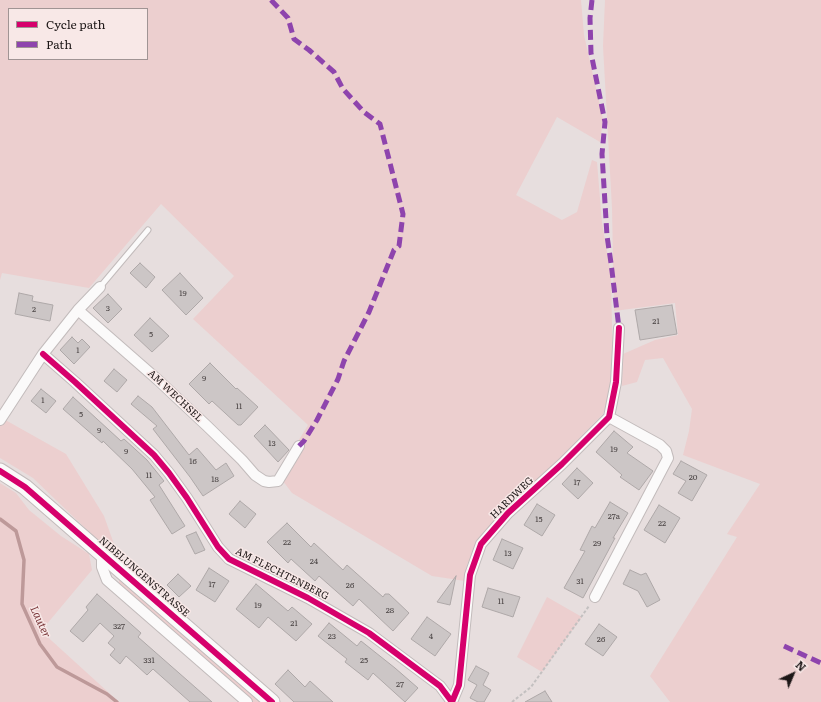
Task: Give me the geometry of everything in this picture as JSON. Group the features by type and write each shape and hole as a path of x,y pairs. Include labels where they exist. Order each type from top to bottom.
{"main road":[{"name":"NIBELUNGENSTRASSE","path":"0,471 25,487 272,702"}],"street":[{"path":"0,420 43,354 78,310 100,287"},
{"name":"AM WECHSEL","path":"78,310 188,407 242,460 255,475 264,481 278,481 299,446"},
{"path":"595,597 668,458 666,451 660,445 609,417 616,382 619,328"},
{"name":"AM FLECHTENBERG","path":"43,354 154,455 187,498 218,547 228,559 308,598 369,633 440,686 452,702"},
{"name":"HARDWEG","path":"452,702 459,685 470,575 481,544 508,514 562,464 609,417"},
{"name":"NIBELUNGENSTRASSE","path":"102,555 102,567 107,580 247,702"}],"lane":[{"path":"100,287 148,230"}],"path":[{"path":"512,702 531,687 595,597"}],"shaded area":[{"path":"0,0 581,0 584,35 603,119 600,142 557,117 516,195 562,220 577,212 592,160 597,162 602,223 611,275 613,375 610,393 603,414 536,483 495,520 481,538 467,565 465,581 432,576 292,493 283,481 297,443 308,425 193,319 234,276 161,204 89,288 2,273 0,280"},
{"path":"605,0 821,0 821,702 670,702 650,676 737,537 727,534 760,484 683,455 689,431 692,409 663,358 645,360 637,382 622,386 623,354 655,340 678,335 675,303 614,311 612,208 603,46"},
{"path":"0,417 66,454 104,516 114,544 107,549 33,478 0,458"},
{"path":"0,483 16,493 29,510 61,536 89,554 92,570 41,631 119,702 0,702"},
{"path":"123,579 263,702 253,702 119,584 119,580"},
{"path":"547,597 582,617 542,672 517,657"}],"building":[{"path":"140,263 155,277 146,288 130,273"},
{"path":"180,273 203,298 186,315 162,290"},
{"path":"19,293 33,296 32,301 53,305 50,321 15,314"},
{"path":"108,294 122,309 108,323 93,308"},
{"path":"672,305 677,334 640,340 635,310"},
{"path":"150,318 169,336 152,352 134,335"},
{"path":"72,337 78,343 82,339 90,347 74,364 60,350"},
{"path":"210,363 236,389 237,388 258,407 241,425 238,425 212,401 209,404 189,384"},
{"path":"114,369 127,380 117,392 104,381"},
{"path":"41,389 56,401 46,413 31,401"},
{"path":"138,396 152,407 189,455 197,448 216,470 226,463 234,476 203,496 153,429 157,426 131,404"},
{"path":"73,397 121,441 124,439 147,460 164,481 159,485 185,526 172,534 150,500 155,497 132,469 103,441 102,443 63,409"},
{"path":"265,425 289,450 278,462 254,436"},
{"path":"614,431 633,447 627,453 653,471 639,490 620,477 622,475 596,452"},
{"path":"681,461 707,475 692,501 678,493 686,481 673,474"},
{"path":"577,468 593,483 578,499 562,484"},
{"path":"240,501 256,514 245,528 229,514"},
{"path":"610,502 628,513 613,538 615,538 583,598 564,588 585,551 580,550 592,526 595,528"},
{"path":"537,504 555,515 542,536 524,525"},
{"path":"659,505 680,518 665,543 644,530"},
{"path":"287,523 311,547 314,543 343,570 347,565 383,597 385,594 389,594 409,613 393,631 359,599 353,606 319,576 315,581 291,559 288,563 267,542"},
{"path":"196,532 205,550 195,554 186,536"},
{"path":"502,539 523,548 513,569 493,560"},
{"path":"209,568 229,581 215,602 196,590"},
{"path":"630,570 641,575 646,573 660,600 647,607 638,591 623,584"},
{"path":"178,574 191,586 179,597 167,585"},
{"path":"456,576 450,605 437,602"},
{"path":"256,584 288,611 292,607 312,624 296,641 268,617 259,628 236,609"},
{"path":"488,588 520,597 513,617 482,607"},
{"path":"97,594 141,633 138,637 212,702 190,702 153,669 147,675 126,656 120,664 110,655 115,649 108,643 114,636 100,623 83,642 70,631 88,610 86,607"},
{"path":"427,617 451,634 435,656 411,639"},
{"path":"329,623 357,646 361,641 418,688 405,702 373,673 368,680 345,662 347,659 318,636"},
{"path":"599,624 617,637 603,656 585,644"},
{"path":"476,666 489,673 483,685 491,690 484,702 478,702 470,698 477,685 468,680"},
{"path":"288,670 305,687 310,681 333,702 294,702 275,684"},
{"path":"545,691 552,702 525,702"}],"waterway":[{"name":"Lauter","path":"0,519 16,531 24,560 22,604 40,644 57,667 107,694 117,702"}],"marked path":[{"path":"271,0 288,18 294,39 334,72 343,89 364,112 380,124 403,214 399,246 394,250 369,312 344,361 338,379 317,420 304,441 299,446"},
{"path":"592,0 590,18 591,53 605,122 602,154 607,236 619,328"},
{"path":"784,646 821,663"}],"cycle path":[{"path":"452,702 459,685 470,575 481,544 508,513 562,464 609,417 616,382 619,328"},
{"path":"43,354 154,455 187,498 218,547 229,559 308,598 369,633 440,686 452,702"},
{"path":"0,471 25,487 272,702"}]}
